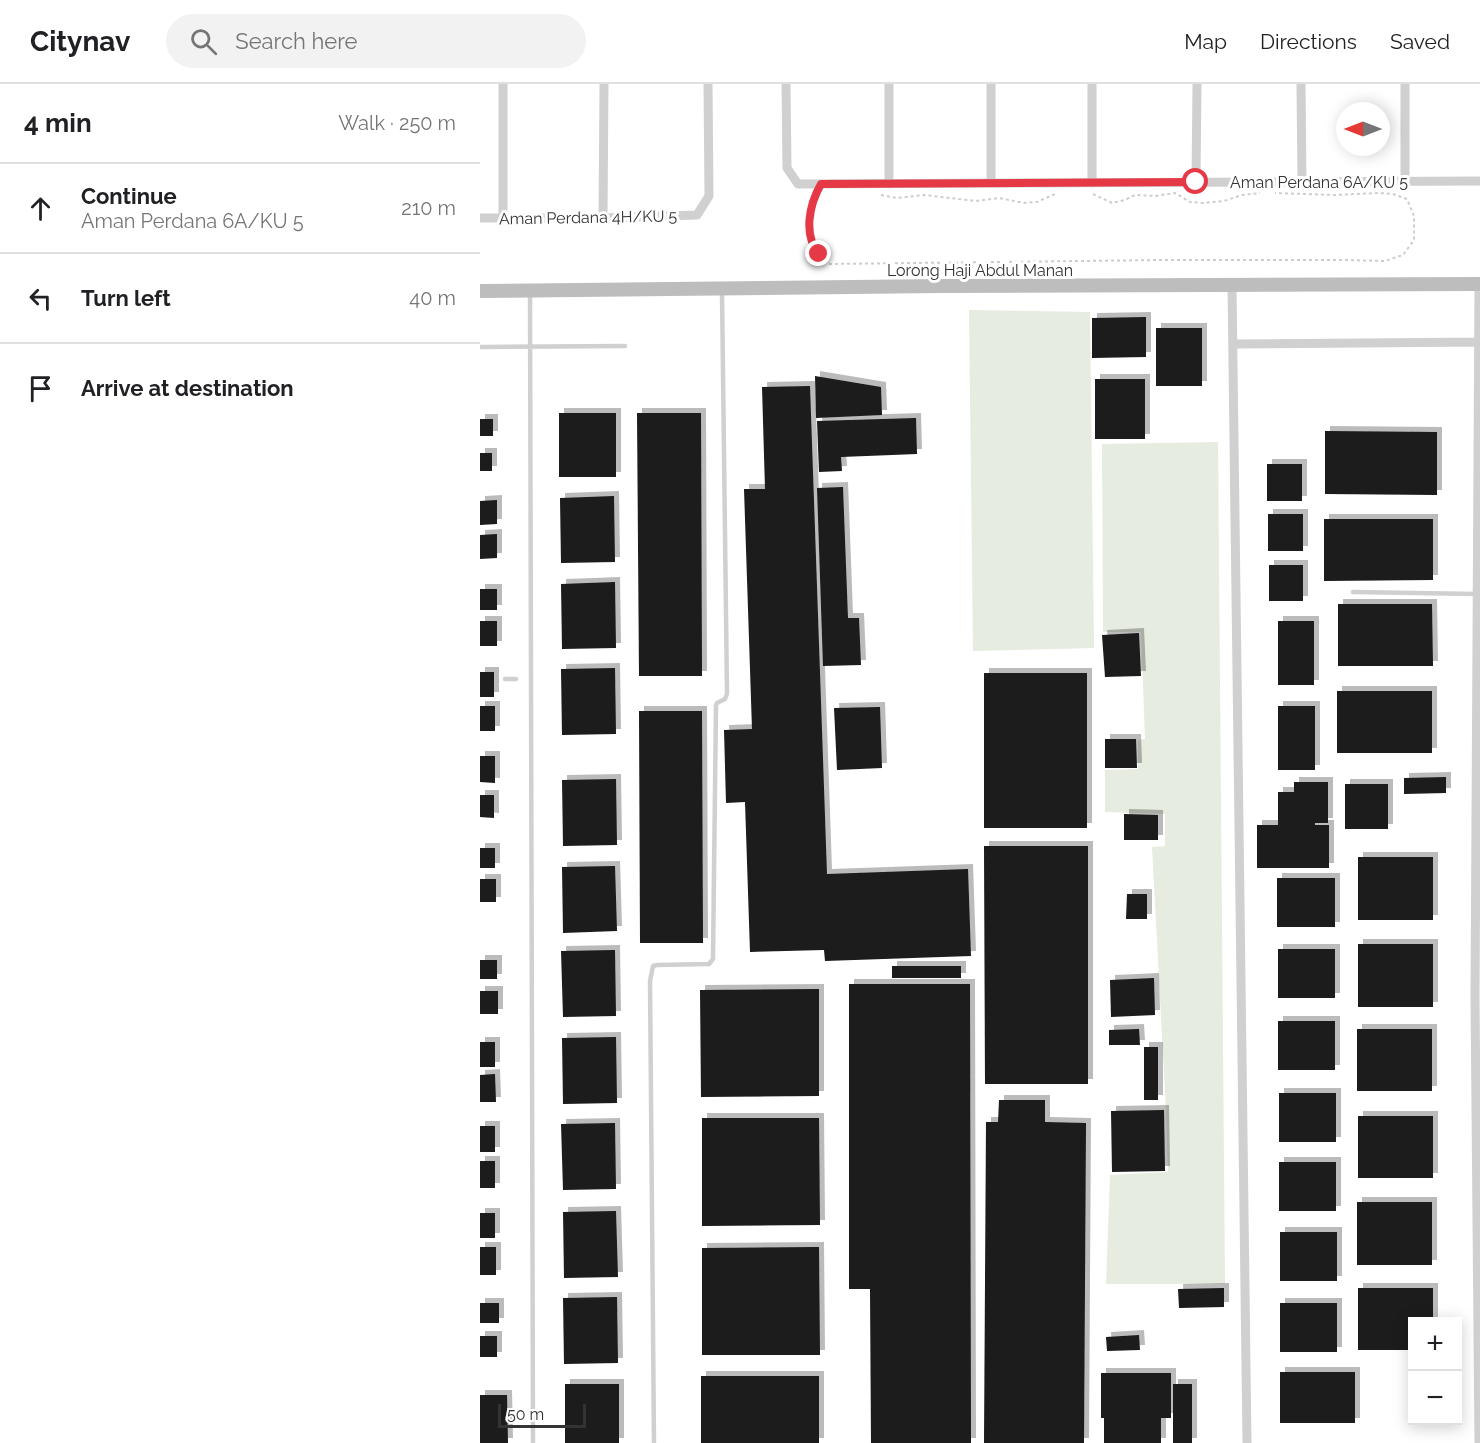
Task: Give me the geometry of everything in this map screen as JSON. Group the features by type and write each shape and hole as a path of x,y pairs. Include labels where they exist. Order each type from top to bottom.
{"street":[{"path":"503,84 503,218"},
{"path":"603,218 604,84"},
{"name":"Aman Perdana 4H/KU 5","path":"480,218 697,215 709,196 708,84"},
{"name":"Aman Perdana 6A/KU 5","path":"786,84 787,168 798,184 1480,181"},
{"path":"889,84 890,183"},
{"path":"991,84 991,183"},
{"path":"1092,84 1092,183"},
{"path":"1196,182 1197,84"},
{"path":"1301,84 1302,182"},
{"path":"1405,84 1406,181"},
{"path":"1479,284 1477,997 1479,1443"},
{"name":"Lorong Haji Abdul Manan","path":"480,291 1479,284"},
{"path":"1232,286 1247,1443"},
{"path":"1233,344 1479,342"}],"lane":[{"path":"654,1443 650,981 653,966 709,964 713,958 716,705 727,694 722,289"},
{"path":"530,291 533,1443"},
{"path":"480,347 625,346"},
{"path":"1353,592 1478,594"},
{"path":"505,679 516,679"}],"path":[{"path":"821,184 810,212 810,244 830,264 1152,260 1385,261 1402,255 1414,240 1414,216 1407,199 1393,194 1272,193"},
{"path":"1085,193 1112,203 1135,195 1155,196 1175,193 1190,202 1203,203 1261,193"},
{"path":"872,195 897,198 924,195 976,201 999,198 1024,203 1037,202 1054,194"},
{"path":"815,195 824,195"}],"shaded area":[{"path":"969,310 1090,312 1094,648 973,651"},
{"path":"1218,442 1225,1284 1106,1284 1110,1175 1168,1172 1152,847 1165,846 1165,814 1105,812 1105,770 1138,769 1138,740 1145,739 1141,632 1103,632 1102,444"}],"building":[{"path":"1146,317 1146,357 1092,358 1092,318"},
{"path":"1156,328 1202,328 1202,386 1156,386"},
{"path":"815,376 881,387 882,415 816,418"},
{"path":"1095,379 1145,379 1145,439 1095,439"},
{"path":"810,386 827,874 968,869 971,956 825,961 824,950 750,952 745,802 726,803 724,730 752,729 744,489 765,489 762,387"},
{"path":"559,413 616,413 616,477 559,477"},
{"path":"637,413 701,413 702,676 639,676"},
{"path":"916,418 917,454 841,457 842,471 819,472 817,421"},
{"path":"480,419 493,419 493,436 480,436"},
{"path":"1325,431 1437,432 1437,495 1325,494"},
{"path":"480,453 492,453 492,471 480,471"},
{"path":"1267,464 1302,464 1302,501 1267,501"},
{"path":"843,487 848,618 859,618 861,665 823,666 817,488"},
{"path":"614,496 615,562 561,563 560,498"},
{"path":"497,500 497,524 480,525 480,501"},
{"path":"1268,514 1303,514 1303,551 1268,551"},
{"path":"1324,519 1433,519 1433,580 1324,581"},
{"path":"497,534 497,558 480,559 480,535"},
{"path":"1269,565 1303,565 1303,601 1269,601"},
{"path":"615,582 616,648 562,649 561,584"},
{"path":"480,589 497,589 497,610 480,610"},
{"path":"1338,604 1432,604 1433,666 1338,666"},
{"path":"480,621 497,621 497,646 480,646"},
{"path":"1278,621 1314,621 1314,685 1278,685"},
{"path":"1139,633 1141,676 1105,677 1102,635"},
{"path":"615,668 616,734 562,735 561,669"},
{"path":"480,672 494,672 494,697 480,697"},
{"path":"984,673 1087,673 1087,828 984,828"},
{"path":"1337,691 1432,691 1432,753 1337,753"},
{"path":"480,706 495,706 495,731 480,731"},
{"path":"1278,706 1315,706 1315,770 1278,770"},
{"path":"880,707 882,768 837,770 834,708"},
{"path":"639,711 702,711 703,943 640,943"},
{"path":"1105,739 1136,739 1137,768 1105,768"},
{"path":"480,756 495,756 495,783 480,782"},
{"path":"1446,777 1446,793 1404,794 1404,778"},
{"path":"616,779 617,845 563,846 562,780"},
{"path":"1294,782 1328,782 1328,823 1315,823 1315,825 1329,825 1329,868 1257,868 1257,825 1278,825 1278,792 1294,792"},
{"path":"1345,784 1388,784 1388,829 1345,829"},
{"path":"480,795 494,795 494,818 480,817"},
{"path":"1124,814 1158,815 1158,840 1124,840"},
{"path":"984,846 1088,846 1088,1084 985,1084"},
{"path":"480,848 495,848 495,868 480,868"},
{"path":"1358,857 1433,857 1433,920 1358,920"},
{"path":"615,866 617,931 563,933 562,867"},
{"path":"1277,878 1335,878 1335,927 1277,927"},
{"path":"480,879 496,879 496,902 480,902"},
{"path":"1127,894 1147,894 1147,919 1126,919"},
{"path":"1358,944 1433,944 1433,1007 1358,1007"},
{"path":"1278,949 1335,949 1335,998 1278,998"},
{"path":"615,950 616,1016 563,1017 561,951"},
{"path":"480,960 497,960 497,979 480,979"},
{"path":"892,966 961,966 961,978 892,978"},
{"path":"1154,978 1155,1015 1111,1017 1110,980"},
{"path":"849,984 970,984 971,1443 871,1443 870,1289 849,1289"},
{"path":"819,989 819,1096 701,1097 700,990"},
{"path":"480,991 498,991 498,1014 480,1014"},
{"path":"1278,1021 1335,1021 1335,1070 1278,1070"},
{"path":"1139,1029 1140,1045 1109,1045 1109,1030"},
{"path":"1357,1029 1432,1029 1432,1091 1357,1091"},
{"path":"616,1037 617,1103 563,1104 562,1038"},
{"path":"480,1042 495,1042 495,1067 480,1067"},
{"path":"1144,1047 1158,1047 1158,1100 1144,1100"},
{"path":"495,1074 496,1102 480,1102 480,1075"},
{"path":"1279,1093 1336,1093 1336,1142 1279,1142"},
{"path":"999,1100 1045,1100 1045,1122 1086,1123 1084,1443 984,1443 986,1122 998,1122"},
{"path":"1164,1110 1165,1171 1112,1172 1111,1111"},
{"path":"1358,1116 1433,1116 1433,1178 1358,1178"},
{"path":"702,1118 819,1118 820,1225 702,1226"},
{"path":"615,1123 616,1189 563,1190 561,1124"},
{"path":"480,1126 495,1126 495,1152 480,1152"},
{"path":"480,1161 495,1161 495,1188 480,1188"},
{"path":"1279,1162 1336,1162 1336,1211 1279,1211"},
{"path":"1357,1202 1432,1202 1432,1265 1357,1265"},
{"path":"616,1211 618,1277 564,1278 563,1212"},
{"path":"480,1213 495,1213 495,1238 480,1238"},
{"path":"1280,1232 1337,1232 1337,1281 1280,1281"},
{"path":"480,1247 496,1247 496,1275 480,1275"},
{"path":"819,1247 820,1355 702,1355 702,1248"},
{"path":"1224,1288 1224,1307 1179,1308 1178,1289"},
{"path":"1358,1288 1433,1288 1433,1317 1408,1317 1408,1350 1358,1350"},
{"path":"617,1297 618,1363 564,1364 563,1298"},
{"path":"480,1303 499,1303 499,1323 480,1323"},
{"path":"1280,1303 1337,1303 1337,1352 1280,1352"},
{"path":"1139,1335 1140,1350 1107,1351 1106,1337"},
{"path":"480,1336 497,1336 497,1357 480,1357"},
{"path":"1280,1372 1355,1372 1355,1423 1280,1423"},
{"path":"1101,1373 1171,1373 1171,1418 1161,1418 1161,1443 1104,1443 1104,1418 1101,1418"},
{"path":"701,1376 819,1376 819,1443 701,1443"},
{"path":"565,1384 619,1384 619,1443 565,1443"},
{"path":"1173,1384 1192,1384 1192,1443 1173,1443"},
{"path":"480,1395 507,1395 508,1443 480,1443"}],"route":[{"path":"819,254 810,244 810,212 821,184 1196,182"}]}
